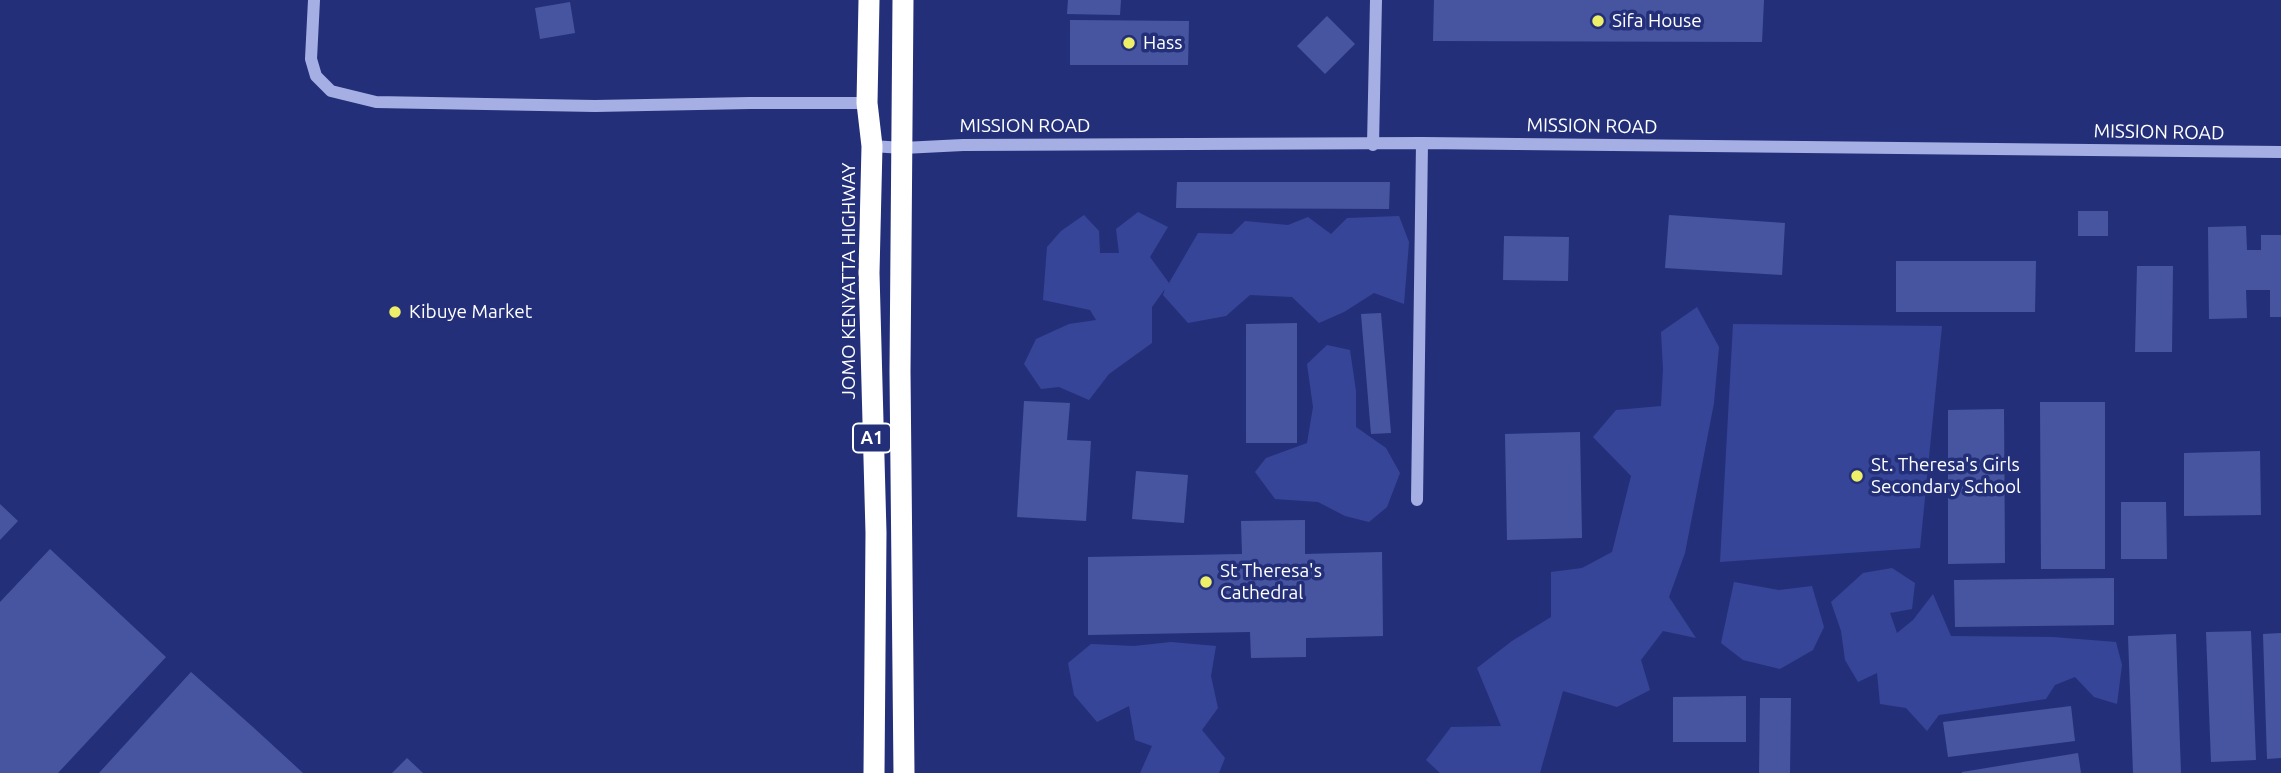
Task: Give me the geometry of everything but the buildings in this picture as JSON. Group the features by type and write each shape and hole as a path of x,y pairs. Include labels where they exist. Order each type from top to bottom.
{"highway":[{"name":"JOMO KENYATTA HIGHWAY","path":"869,0 867,103 872,146 869,273 876,533 874,773"},
{"name":"A1","path":"903,0 900,371 904,773"}],"street":[{"path":"314,0 311,59 316,76 331,92 376,102 595,106 867,103"},
{"path":"1373,145 1376,0"},
{"path":"1418,500 1422,144"},
{"name":"MISSION ROAD","path":"872,146 902,148 963,145 1422,144 2281,152"}],"shaded area":[{"path":"1138,212 1168,227 1150,257 1169,283 1198,233 1232,234 1245,221 1288,225 1308,217 1331,234 1347,218 1399,216 1409,242 1404,304 1374,293 1344,312 1319,323 1292,297 1250,295 1226,316 1188,323 1163,295 1165,289 1152,307 1152,343 1109,374 1089,400 1059,387 1041,389 1024,364 1036,339 1069,324 1096,320 1090,310 1043,300 1047,247 1061,231 1084,215 1099,231 1100,253 1119,253 1116,229"},
{"path":"1697,307 1719,347 1714,403 1685,553 1669,597 1696,638 1663,631 1641,660 1650,690 1617,707 1563,691 1540,773 1440,773 1426,760 1451,727 1501,726 1477,668 1512,641 1551,617 1551,572 1582,568 1612,552 1631,476 1593,437 1616,410 1661,406 1661,332"},
{"path":"1733,324 1942,326 1920,548 1720,562"},
{"path":"1327,345 1350,350 1356,391 1356,427 1386,448 1400,473 1387,507 1369,522 1345,516 1318,502 1275,499 1255,472 1266,458 1307,443 1313,407 1307,364"},
{"path":"1892,568 1915,583 1912,609 1890,613 1897,633 1913,620 1933,594 1951,636 2053,637 2116,642 2122,665 2117,704 2094,697 2075,677 2055,685 2046,699 1939,715 1927,731 1906,708 1880,704 1877,673 1858,682 1845,660 1841,631 1831,602 1863,573"},
{"path":"1734,582 1779,590 1812,586 1824,627 1813,650 1780,669 1743,660 1721,643"},
{"path":"1171,642 1216,646 1211,676 1218,708 1202,730 1225,758 1219,773 1140,773 1152,746 1135,740 1129,706 1097,722 1074,695 1068,663 1091,644 1134,646"}],"place":[{"name":"Sifa House","path":"1598,21"},
{"name":"Hass","path":"1129,43"},
{"name":"Kibuye Market","path":"395,312"},
{"name":"St. Theresa's Girls Secondary School","path":"1857,476"},
{"name":"St Theresa's Cathedral","path":"1206,582"}]}
